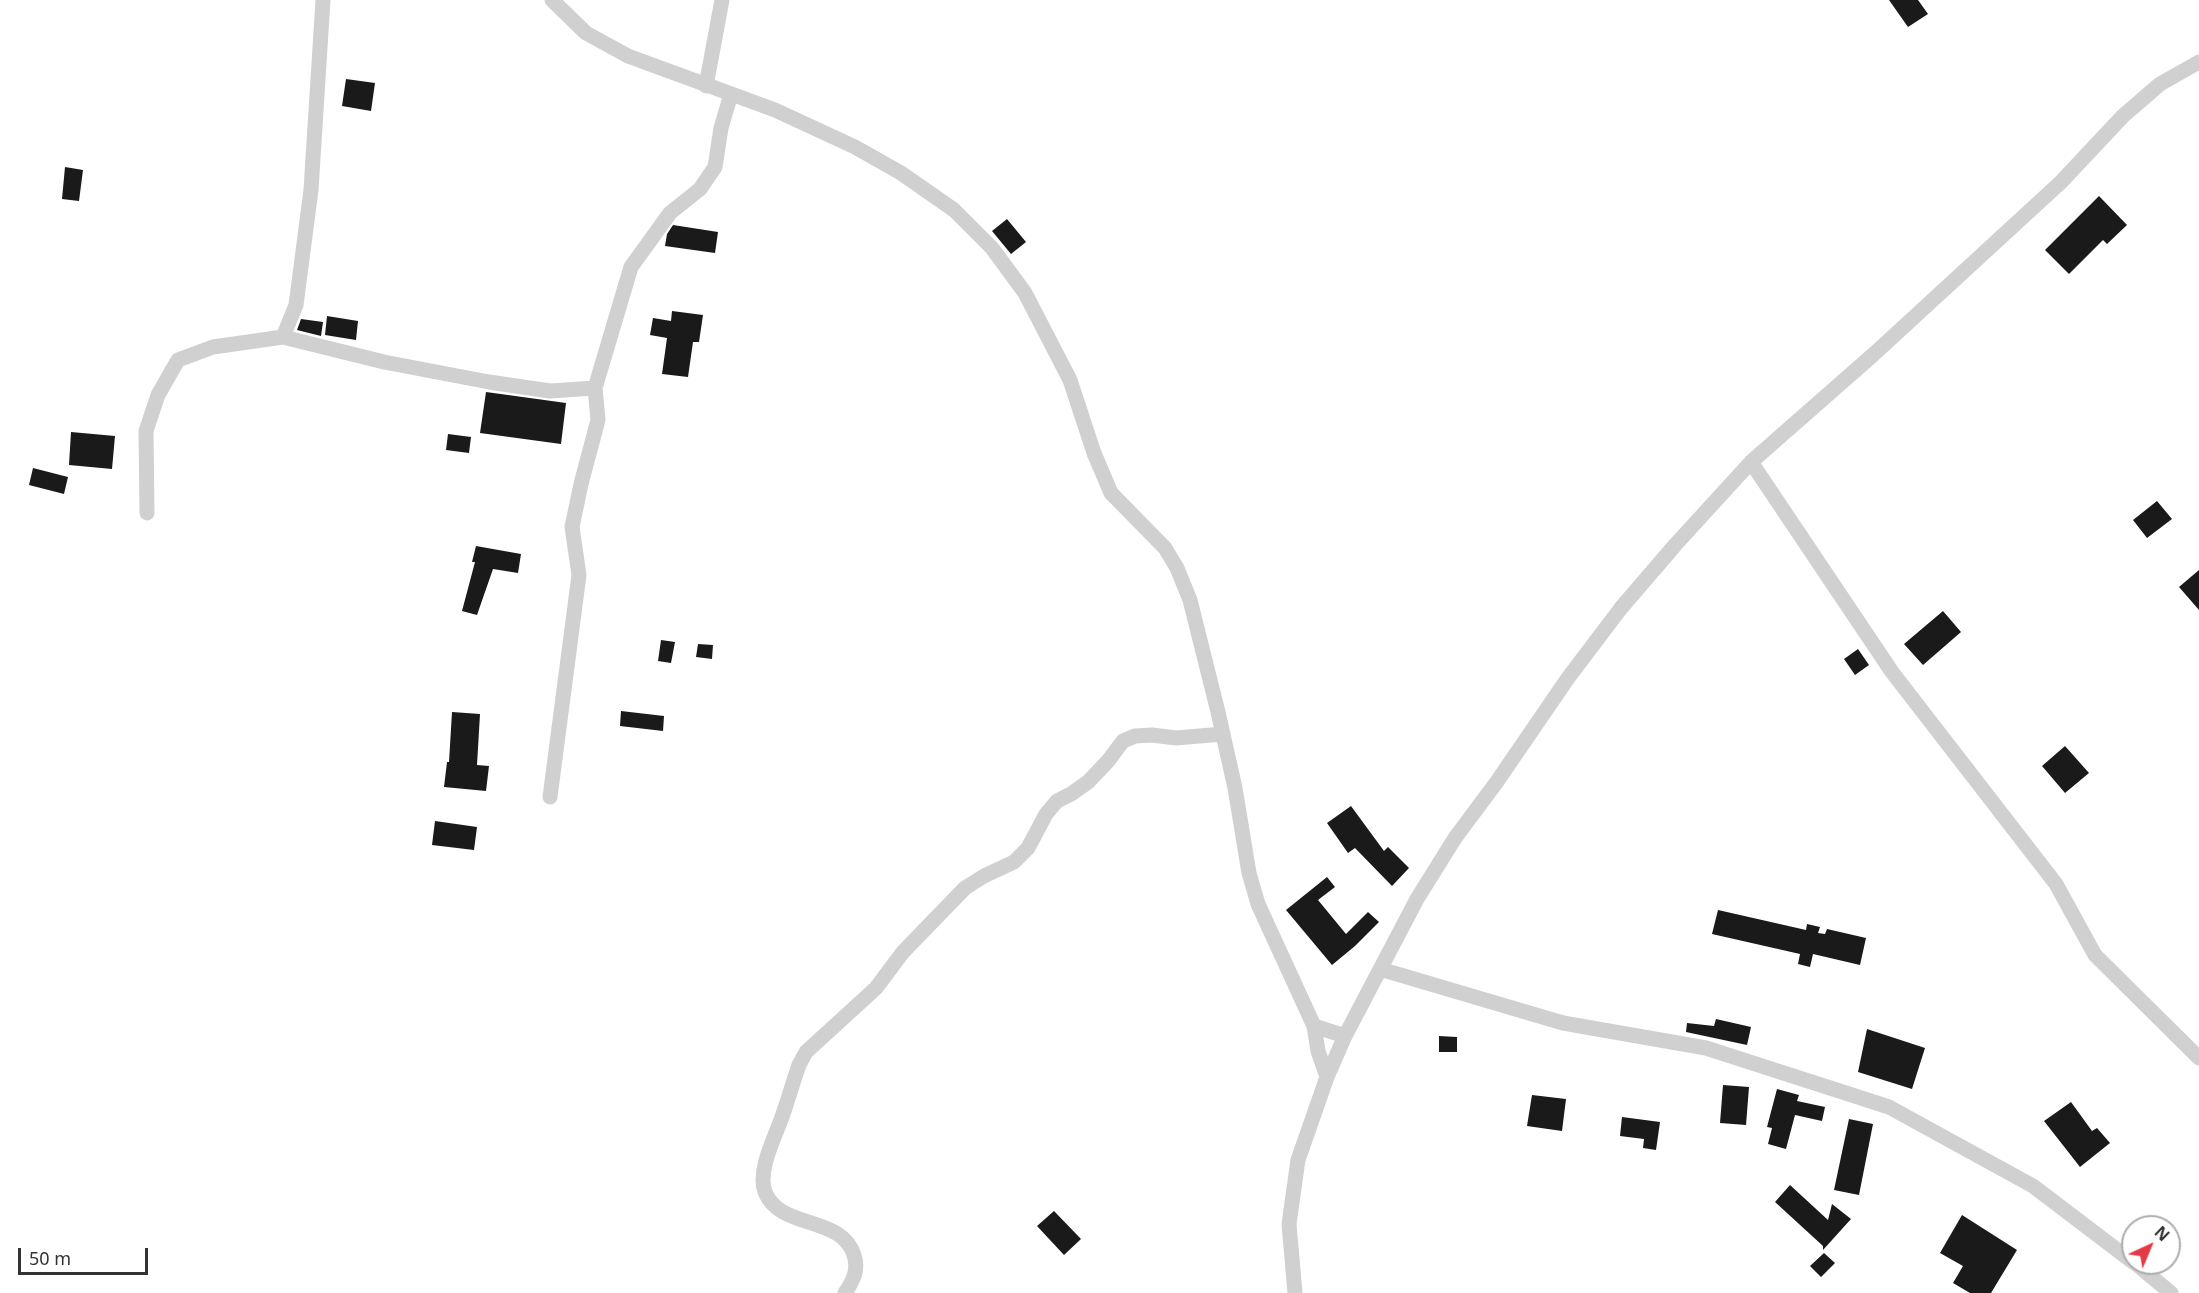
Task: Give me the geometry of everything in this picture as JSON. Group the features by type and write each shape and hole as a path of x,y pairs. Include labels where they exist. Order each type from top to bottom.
{"street":[{"path":"283,337 296,305 311,190 323,0"},
{"path":"552,0 586,33 628,56 775,110 855,147 901,173 954,210 992,248 1024,293 1070,380 1094,453 1111,493 1165,548 1177,568 1190,600 1235,788 1249,873 1258,904 1314,1026 1318,1051 1327,1077"},
{"path":"706,86 722,0"},
{"path":"1295,1293 1289,1224 1298,1160 1327,1077 1345,1036 1417,899 1455,838 1568,678 1621,608 1751,462 1874,354 2061,182 2123,116 2160,84 2199,62"},
{"path":"550,796 579,575 572,527 598,420 595,388 631,267 670,213 700,189 715,167 721,128 731,94"},
{"path":"147,513 146,431 158,395 178,360 213,347 283,337 384,362 489,382 550,391 595,388"},
{"path":"1751,462 1892,672 2056,884 2096,955 2199,1058"},
{"path":"845,1293 857,1271 851,1246 845,1238 835,1232 788,1215 765,1193 763,1180 766,1161 799,1065 806,1052 876,988 903,952 965,888 1014,862 1028,848 1046,814 1057,801 1088,782 1123,741 1135,736 1152,735 1176,738 1223,734"},
{"path":"1380,969 1563,1023 1706,1048 1889,1107 2033,1186 2121,1252"},
{"path":"1314,1026 1345,1036"},
{"path":"2150,1275 2171,1293"}],"building":[{"path":"1889,0 1918,0 1928,14 1908,27"},
{"path":"346,79 375,83 371,111 342,106"},
{"path":"65,167 83,170 79,201 62,199"},
{"path":"2099,196 2127,225 2107,244 2103,240 2069,274 2045,250"},
{"path":"1007,219 1026,242 1011,254 992,231"},
{"path":"673,225 718,232 715,253 665,246 667,234"},
{"path":"672,311 703,315 699,342 693,342 688,377 662,374 667,338 650,335 653,318 671,321"},
{"path":"327,316 358,321 356,340 325,335"},
{"path":"301,319 323,322 321,336 297,330"},
{"path":"486,392 566,403 561,444 480,433"},
{"path":"71,432 115,436 112,469 69,465"},
{"path":"448,434 471,437 469,453 446,450"},
{"path":"33,468 68,477 64,494 29,485"},
{"path":"2157,501 2172,519 2147,538 2133,520"},
{"path":"476,546 521,554 518,573 493,569 477,615 462,611 475,562 472,562"},
{"path":"2199,570 2199,610 2179,587"},
{"path":"1943,611 1961,632 1923,665 1904,644"},
{"path":"661,640 675,642 671,663 658,661"},
{"path":"698,644 713,645 712,659 696,657"},
{"path":"1858,649 1869,665 1855,675 1844,659"},
{"path":"621,711 664,716 663,731 620,726"},
{"path":"452,712 480,714 477,765 489,766 486,791 444,787 447,762 449,762"},
{"path":"2065,746 2089,773 2065,793 2042,766"},
{"path":"1351,806 1384,851 1388,847 1409,868 1392,886 1355,848 1348,853 1327,823"},
{"path":"435,821 477,827 474,850 432,845"},
{"path":"1327,877 1335,887 1318,900 1346,934 1368,912 1379,922 1332,965 1286,910"},
{"path":"1718,910 1806,930 1807,924 1820,927 1818,933 1825,934 1827,929 1866,938 1860,965 1813,954 1810,967 1798,964 1800,954 1712,934"},
{"path":"1716,1019 1751,1027 1747,1045 1686,1032 1687,1023 1714,1026"},
{"path":"1867,1029 1925,1048 1912,1089 1858,1072"},
{"path":"1439,1036 1457,1037 1457,1052 1439,1052"},
{"path":"1723,1085 1749,1087 1746,1125 1720,1123"},
{"path":"1777,1089 1799,1095 1797,1101 1825,1107 1822,1121 1795,1115 1786,1149 1768,1144 1772,1128 1767,1127"},
{"path":"1532,1095 1566,1099 1562,1131 1527,1126"},
{"path":"2071,1102 2092,1131 2097,1128 2110,1143 2080,1167 2044,1121"},
{"path":"1622,1117 1660,1122 1656,1150 1643,1148 1644,1139 1620,1136"},
{"path":"1849,1119 1873,1124 1859,1195 1834,1190"},
{"path":"1790,1185 1828,1220 1832,1204 1851,1219 1823,1250 1823,1246 1775,1202"},
{"path":"1054,1211 1081,1239 1064,1255 1037,1226"},
{"path":"1962,1215 2017,1250 1991,1293 1970,1293 1953,1283 1963,1266 1940,1253"},
{"path":"1824,1253 1835,1263 1821,1277 1810,1266"}]}
